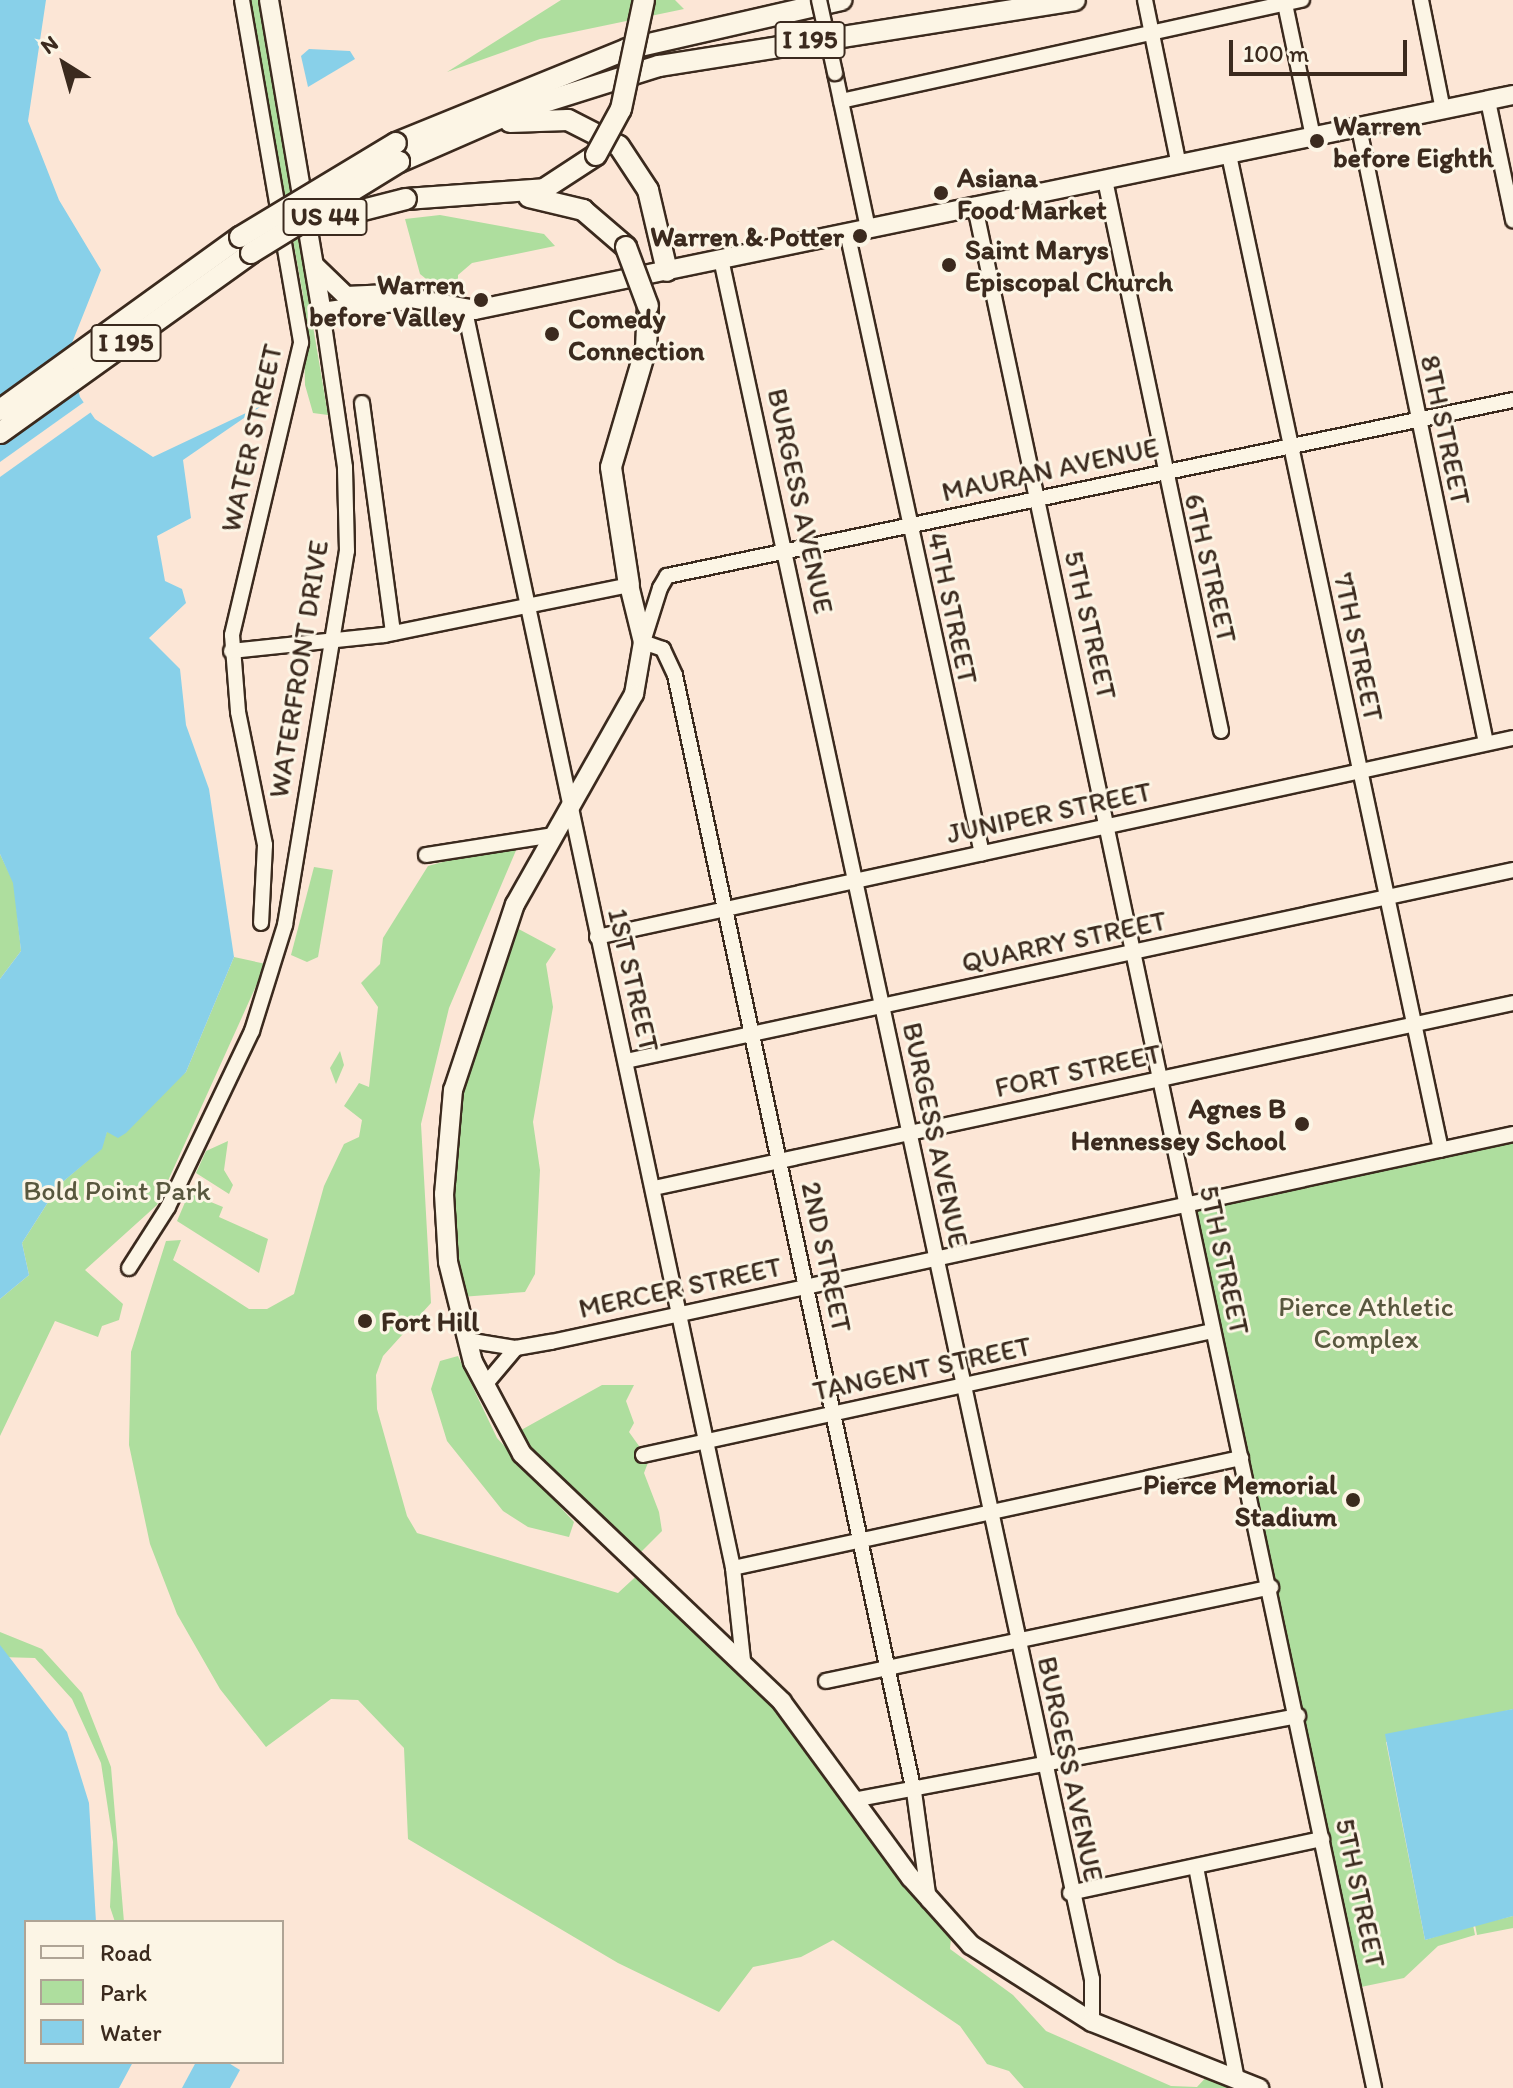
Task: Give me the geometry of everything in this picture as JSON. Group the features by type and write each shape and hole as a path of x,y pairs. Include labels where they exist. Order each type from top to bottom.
{"highway":[{"name":"US 44","path":"251,253 323,217 406,199 481,196 544,189 596,155 621,109 644,0"},
{"name":"I 195","path":"0,410 281,209 397,152 627,49 841,0"},
{"name":"I 195","path":"0,433 397,152 444,140 577,89 681,61 1075,0"},
{"path":"444,140 540,118 601,132 644,180 667,271"},
{"path":"481,196 575,206 626,247 648,306 646,348 611,467 629,585"}],"main road":[{"name":"WATERFRONT DRIVE","path":"269,0 322,312"},
{"path":"314,265 334,290 353,296 410,298 465,311 1513,95"},
{"path":"322,312 353,296"},
{"path":"322,312 410,298"},
{"path":"629,585 643,642 625,716 553,835 495,949 453,1090 444,1194 448,1262 466,1340 484,1386 522,1454 554,1489 743,1660 858,1799 929,1901 987,1959 1092,2022 1259,2088"}],"street":[{"name":"WATER STREET","path":"231,651 301,352 242,0"},
{"path":"819,0 868,228"},
{"path":"1145,0 1179,165"},
{"path":"841,101 1150,27 1302,0"},
{"path":"1421,0 1443,110"},
{"path":"1285,4 1313,137"},
{"path":"1488,101 1513,220"},
{"name":"8TH STREET","path":"1359,128 1486,743"},
{"name":"7TH STREET","path":"1229,155 1287,443 1441,1150"},
{"name":"6TH STREET","path":"1105,180 1162,471 1221,731"},
{"name":"5TH STREET","path":"975,207 1212,1331 1271,1587 1374,2088"},
{"name":"4TH STREET","path":"847,232 908,527 982,854"},
{"name":"BURGESS AVENUE","path":"721,259 1070,1893 1093,1985 1092,2022"},
{"name":"1ST STREET","path":"465,311 733,1568 743,1660"},
{"name":"WATERFRONT DRIVE","path":"129,1268 168,1207 270,982 335,638 347,491 322,312"},
{"name":"MAURAN AVENUE","path":"643,642 667,576 908,527 1287,443 1513,400"},
{"path":"362,403 393,633"},
{"path":"261,923 265,845 231,651 393,633 629,585"},
{"name":"2ND STREET","path":"643,642 663,649 675,675 914,1792 929,1901"},
{"name":"JUNIPER STREET","path":"597,937 723,907 1513,738"},
{"path":"426,855 553,835"},
{"name":"QUARRY STREET","path":"626,1061 1513,870"},
{"name":"FORT STREET","path":"654,1188 1513,1003"},
{"name":"MERCER STREET","path":"466,1340 516,1348 1513,1134"},
{"name":"TANGENT STREET","path":"643,1455 1212,1331"},
{"path":"484,1386 516,1348"},
{"path":"733,1568 1241,1458"},
{"path":"826,1681 1271,1587"},
{"path":"858,1799 914,1792 1298,1716"},
{"path":"1070,1893 1322,1839"},
{"path":"1196,1867 1237,2080"}],"green space":[{"path":"249,0 258,0 328,415 313,413 305,385 303,295"},
{"path":"561,0 675,0 684,9 540,39 447,72"},
{"path":"440,215 544,234 555,246 472,263 458,275 458,296 446,295 420,274 405,219"},
{"path":"520,841 449,1008 421,1124 431,1303 383,1356 376,1375 377,1409 407,1516 417,1533 618,1593 644,1569 721,1635 952,1927 950,1949 1013,1995 1046,2031 1171,2086 1197,2087 1211,2072 1256,2088 1024,2088 1009,2071 987,2064 960,2026 833,1940 801,1957 753,1967 719,2012 618,1963 408,1839 404,1748 358,1700 331,1699 266,1747 220,1689 177,1614 150,1544 129,1445 131,1352 166,1241 181,1240 173,1260 249,1309 267,1309 294,1294 324,1186 344,1144 359,1137 362,1120 344,1106 359,1083 369,1087 378,1007 361,983 380,964 383,938 428,866"},
{"path":"0,854 14,883 21,951 0,979"},
{"path":"314,867 333,870 318,957 307,962 291,955"},
{"path":"513,926 556,949 546,964 553,1007 533,1122 540,1170 535,1274 525,1292 461,1297 450,1179 468,1036"},
{"name":"Bold Point Park","path":"234,957 266,964 157,1205 85,1270 123,1304 119,1320 102,1326 98,1337 55,1321 0,1436 0,1299 29,1275 22,1243 59,1185 101,1149 107,1131 186,1072"},
{"path":"340,1051 344,1065 336,1084 330,1068"},
{"name":"Pierce Athletic Complex","path":"1513,1139 1513,1709 1386,1742 1425,1940 1473,1925 1475,1935 1438,1946 1404,1978 1361,1987 1191,1212"},
{"path":"228,1141 224,1170 233,1185 229,1194 196,1173 206,1151"},
{"path":"189,1193 223,1207 219,1217 268,1239 259,1273 177,1221"},
{"path":"458,1356 497,1438 574,1522 569,1537 528,1527 503,1511 447,1441 431,1389 440,1361"},
{"path":"602,1385 634,1385 626,1401 634,1423 629,1432 649,1460 644,1473 659,1512 662,1531 634,1559 514,1434"},
{"path":"0,1632 42,1649 82,1693 111,1767 124,1920 114,1920 110,1907 113,1842 101,1763 72,1699 35,1658 0,1657"},
{"path":"1513,1916 1513,1928 1477,1935 1475,1925"}],"water":[{"path":"0,0 46,0 28,121 59,200 101,270 68,353 80,397 95,419 153,457 263,405 183,460 191,518 157,536 165,581 182,589 186,603 149,638 180,669 186,725 209,789 234,957 186,1072 126,1133 118,1138 107,1132 102,1149 59,1185 22,1243 29,1275 0,1299 0,979 21,951 13,883 0,854"},
{"path":"309,49 350,51 355,59 308,87 301,56"},
{"path":"0,1645 67,1732 89,1803 96,1920 24,1920 24,2064 132,2064 119,2088 0,2088"},
{"path":"1513,1709 1513,1916 1425,1940 1385,1734"},
{"path":"195,2064 230,2064 240,2070 230,2088 182,2088"}],"pier":[{"path":"87,400 94,410 0,477 0,462"}],"place":[{"name":"Warren before Eighth","path":"1317,141"},
{"name":"Asiana Food Market","path":"941,193"},
{"name":"Warren & Potter","path":"860,236"},
{"name":"Saint Marys Episcopal Church","path":"949,265"},
{"name":"Warren before Valley","path":"481,300"},
{"name":"Comedy Connection","path":"552,334"},
{"name":"Agnes B Hennessey School","path":"1302,1124"},
{"name":"Fort Hill","path":"365,1321"},
{"name":"Pierce Memorial Stadium","path":"1353,1500"}]}
